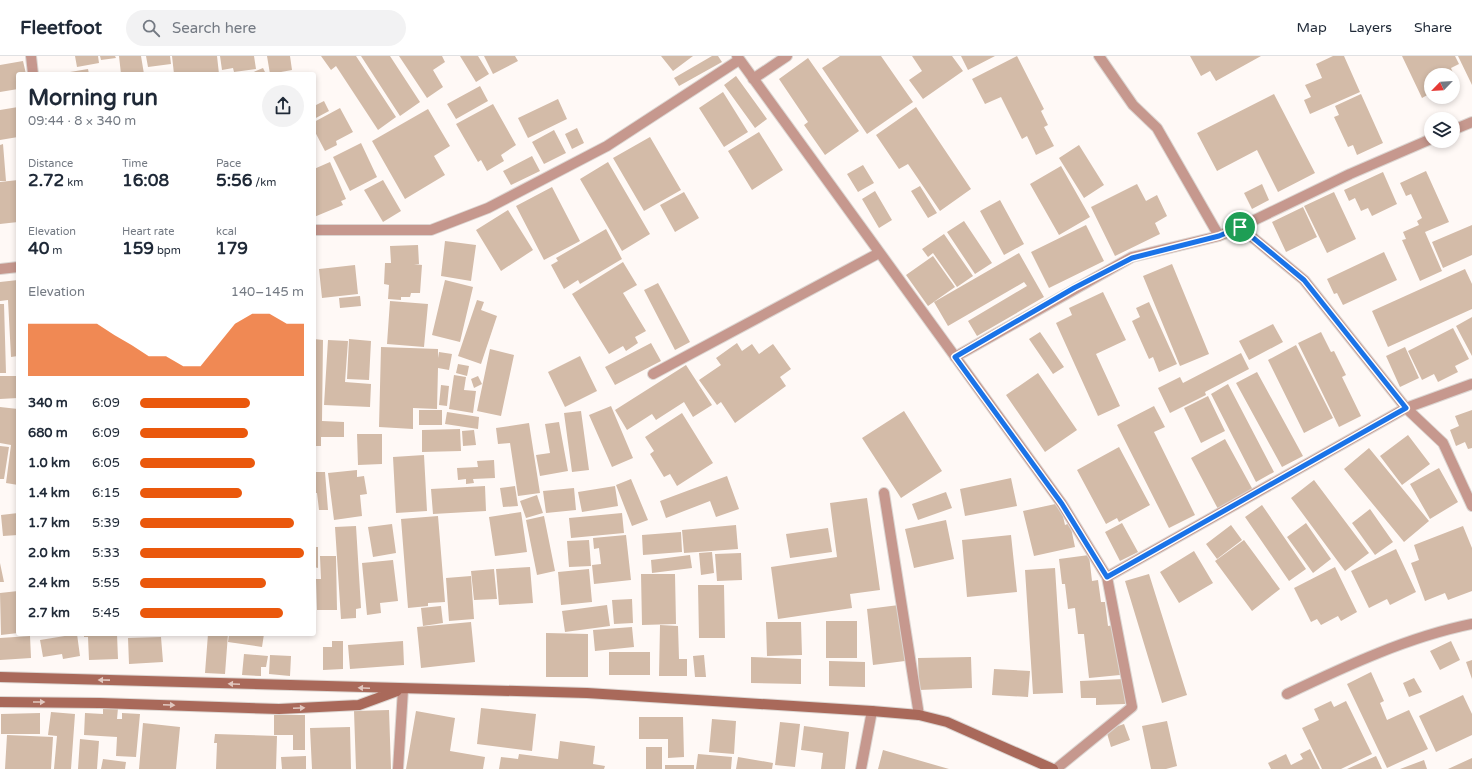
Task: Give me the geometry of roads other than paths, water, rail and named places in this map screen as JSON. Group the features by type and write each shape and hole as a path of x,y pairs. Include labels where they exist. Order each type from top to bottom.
{"street":[{"path":"31,56 33,72"},
{"path":"753,79 787,56"},
{"path":"1099,56 1133,105 1157,128 1219,236"},
{"path":"0,677 403,690 587,693 919,715 947,722 1055,769 1132,707 1107,577 1062,504 738,58 607,146 488,208 431,230 316,230"},
{"path":"1460,127 1472,122"},
{"path":"955,357 1074,288 1132,258 1219,236 1350,174 1424,142"},
{"path":"1240,227 1304,280 1406,408 1443,442 1472,506"},
{"path":"653,374 879,253"},
{"path":"0,269 16,267"},
{"path":"1107,577 1406,408 1472,384"},
{"path":"884,493 919,715"},
{"path":"1287,694 1340,670 1432,634 1472,624"},
{"path":"0,702 279,708 359,705 403,690"},
{"path":"398,769 403,690"},
{"path":"861,769 872,711"}]}
